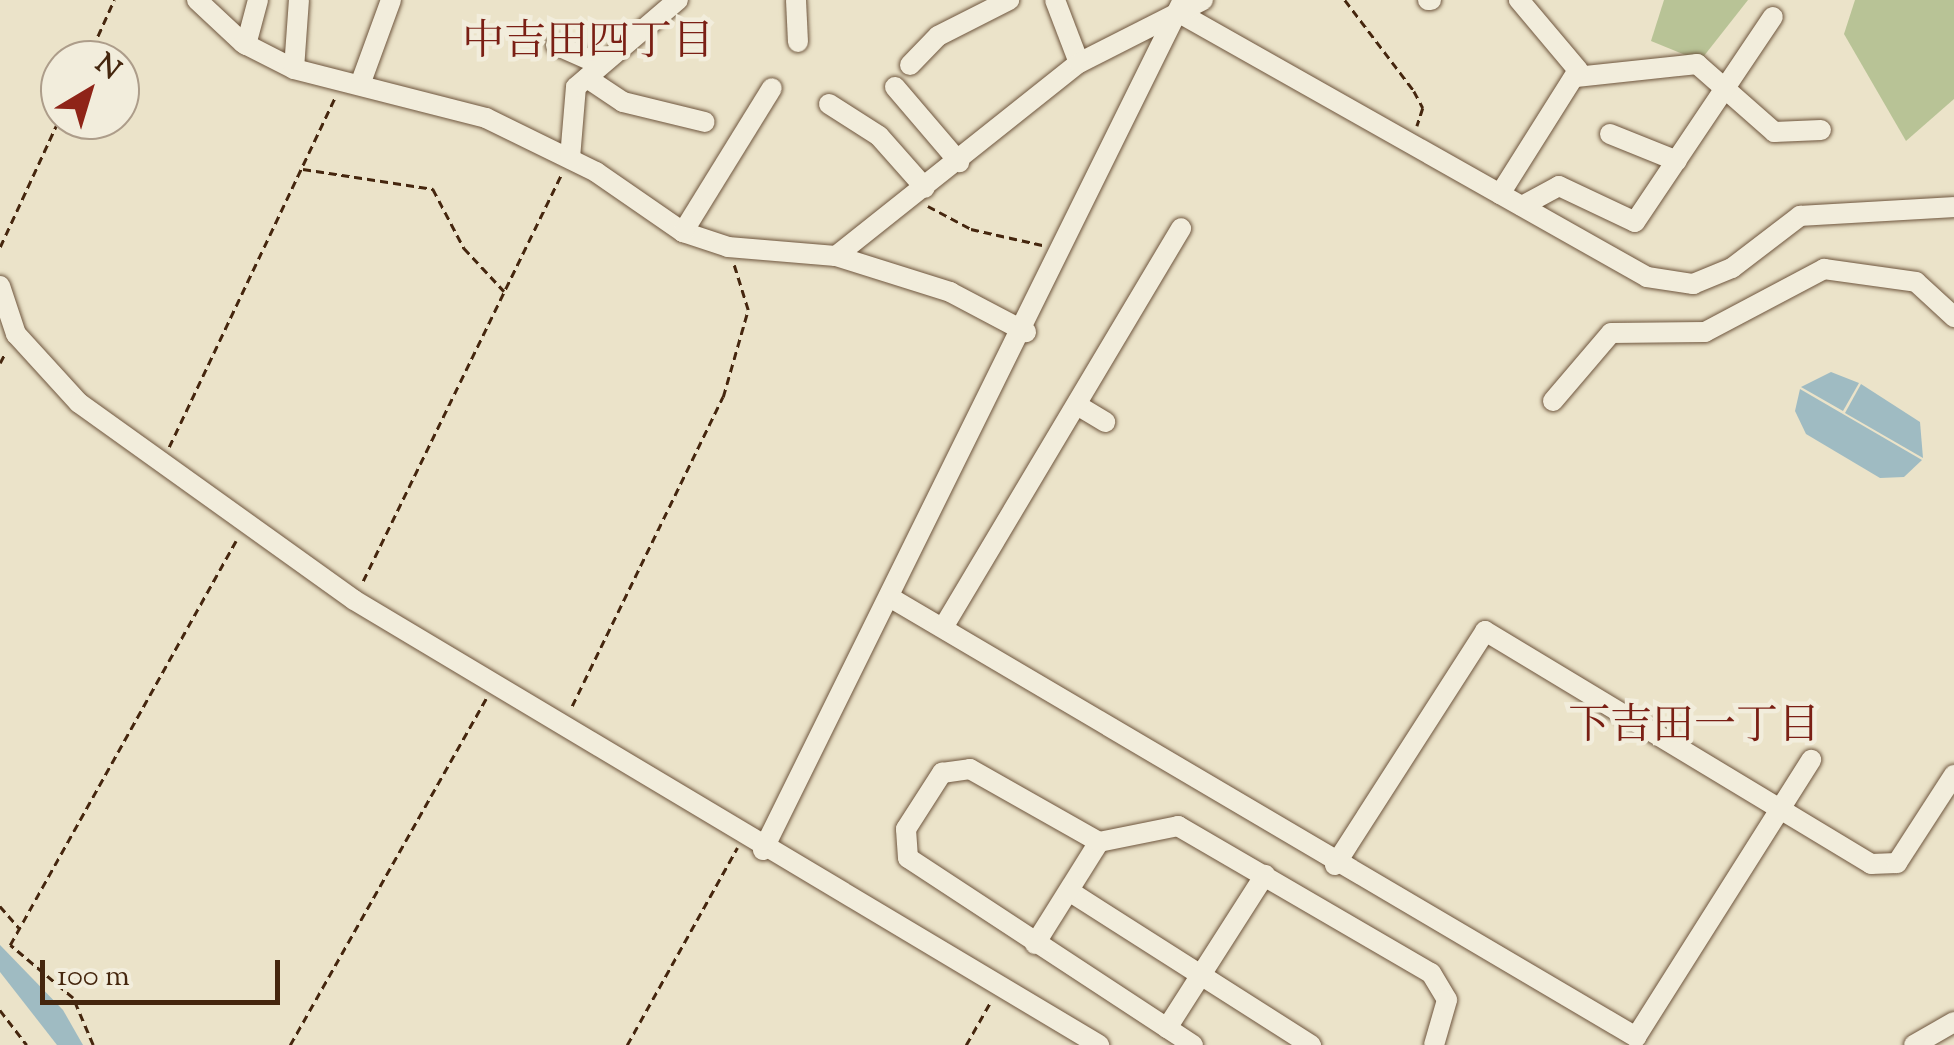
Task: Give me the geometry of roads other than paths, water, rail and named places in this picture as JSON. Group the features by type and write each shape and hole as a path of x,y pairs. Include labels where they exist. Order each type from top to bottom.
{"street":[{"path":"196,0 246,45 294,69 353,80 486,118 570,158 683,232 728,247 836,256 950,292 1026,332"},
{"path":"246,45 258,0"},
{"path":"294,69 299,0"},
{"path":"353,80 391,0"},
{"path":"570,158 576,88 678,0"},
{"path":"796,0 798,42"},
{"path":"910,65 938,36 1009,0"},
{"path":"1055,0 1078,63"},
{"path":"836,256 959,162 1078,63 1203,0"},
{"path":"1520,0 1576,78"},
{"path":"1183,8 1647,277 1693,284 1732,268 1800,216 1954,207"},
{"path":"763,850 1026,332 1183,8"},
{"path":"1522,206 1559,186 1635,222 1725,84 1751,60 1773,17"},
{"path":"556,45 594,72 623,102 704,122"},
{"path":"1500,194 1576,78 1676,63 1725,84 1774,132 1821,130"},
{"path":"895,87 959,162"},
{"path":"683,232 772,88"},
{"path":"829,104 879,136 921,191"},
{"path":"1610,134 1678,161"},
{"path":"944,626 1181,228"},
{"path":"1553,401 1610,333 1705,332 1824,269 1916,282 1954,317"},
{"path":"0,286 16,334"},
{"path":"0,317 79,402 354,600 492,689 1099,1045"},
{"path":"1077,405 1105,422"},
{"path":"891,598 944,626 1335,865 1636,1036 1811,760"},
{"path":"1335,865 1485,631 1871,864 1897,863 1954,776"},
{"path":"1193,1045 908,858 906,830 942,773 970,769 1098,842 1178,826 1265,874 1431,973 1447,1000 1434,1045"},
{"path":"1036,944 1098,842"},
{"path":"1167,1028 1265,874"},
{"path":"1069,892 1311,1045"},
{"path":"1914,1045 1954,1022"}],"water":[{"path":"1831,372 1859,383 1843,411 1801,387"},
{"path":"1861,384 1920,422 1923,458 1845,413"},
{"path":"1800,389 1922,460 1904,477 1880,478 1806,434 1795,411"},
{"path":"0,945 63,1010 83,1045 57,1045 0,972"}],"district":[{"name":"中吉田四丁目","path":"588,44"},
{"name":"下吉田一丁目","path":"1694,728"}]}
